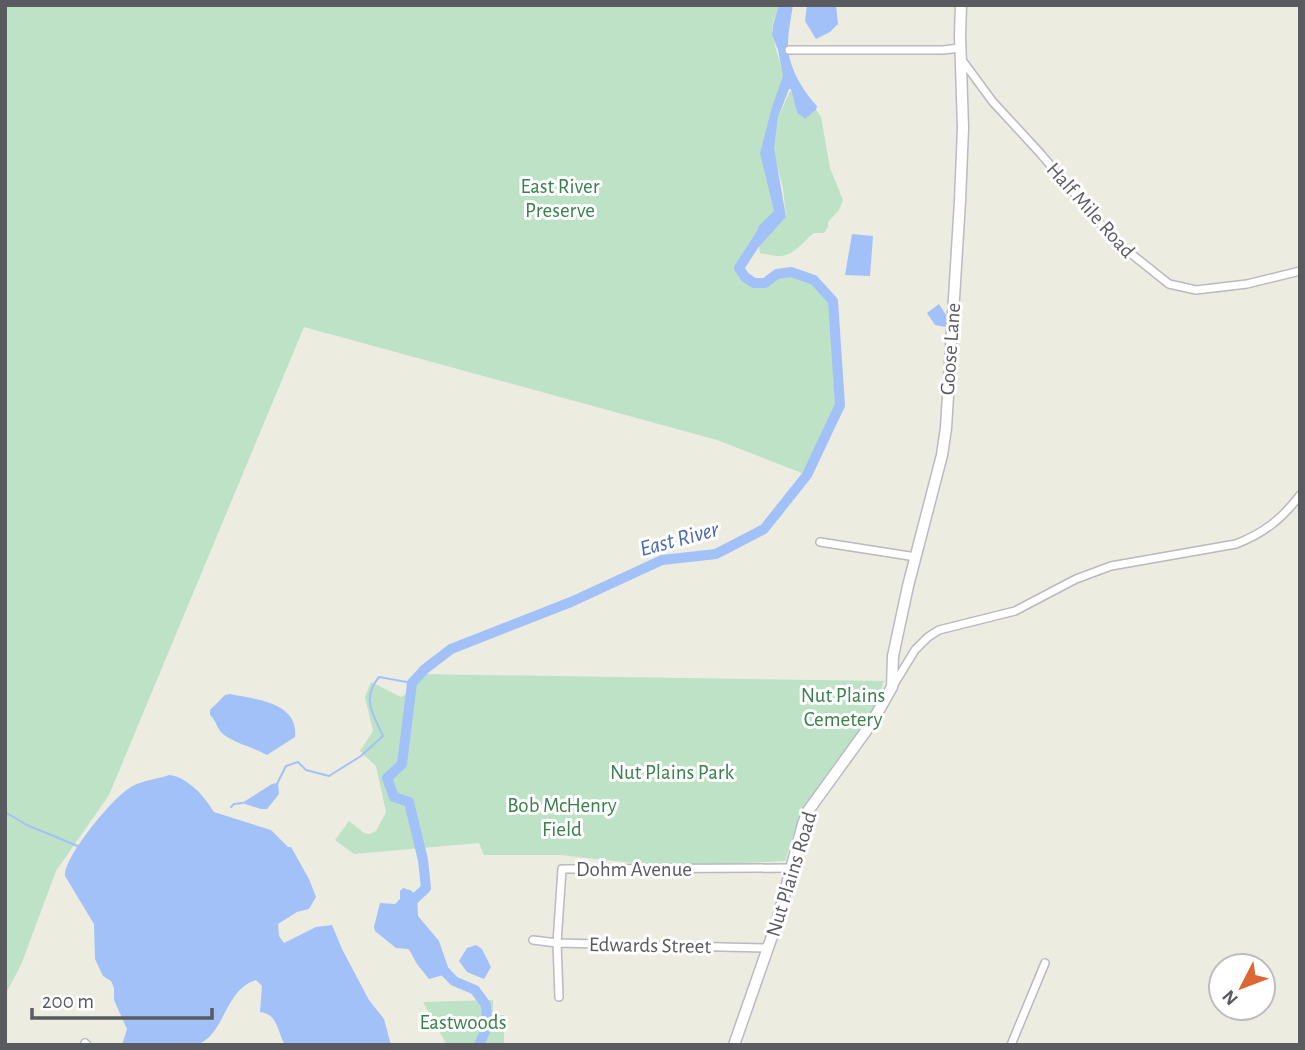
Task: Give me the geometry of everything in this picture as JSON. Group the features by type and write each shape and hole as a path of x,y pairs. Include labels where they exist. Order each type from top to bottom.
{"street":[{"name":"Goose Lane","path":"892,687 895,644 942,455 946,428 961,189 961,5"},
{"path":"789,51 960,53"},
{"name":"Half Mile Road","path":"960,53 993,102 1114,240 1169,284 1196,290 1247,284 1300,271"},
{"name":"Nut Plains Road","path":"734,1045 768,948 808,811 871,724 915,650 928,637 939,630 1015,611 1076,579 1111,566 1236,544 1253,538 1275,524 1300,495"},
{"path":"820,542 916,556"},
{"name":"Dohm Avenue","path":"559,997 557,943 562,869 792,868"},
{"name":"Edwards Street","path":"533,940 557,943 768,948"},
{"path":"1011,1045 1045,963"}],"green space":[{"name":"East River Preserve","path":"5,5 779,5 772,32 780,64 788,82 776,112 774,136 778,117 791,89 797,113 805,119 816,110 821,117 830,168 843,200 824,233 814,233 783,256 760,253 759,247 786,217 783,188 773,151 772,169 778,213 768,232 757,239 740,268 745,277 754,283 765,283 777,274 791,272 814,280 833,301 840,405 807,475 717,440 304,327 109,795 56,871 21,965 5,995"},
{"name":"Nut Plains Park","path":"418,674 884,681 878,699 853,747 811,798 795,829 785,861 669,867 560,855 484,855 479,843 354,854 335,840 349,821 364,833 370,834 376,831 386,812 376,766 360,751 373,731 365,697 371,682 401,697 408,693"},
{"name":"Eastwoods","path":"493,1000 493,1015 504,1015 504,1045 447,1045 423,1002"}],"water":[{"path":"779,5 793,5 788,40 791,62 802,86 817,106 805,119 797,113 789,89 778,117 774,148 786,217 759,247 758,227 774,211 760,153 783,76 772,35"},
{"path":"807,5 836,5 838,24 830,32 816,39 805,21"},
{"path":"852,234 873,236 870,276 845,275"},
{"path":"939,304 949,324 946,327 935,325 927,313"},
{"path":"230,694 283,709 294,725 295,737 267,755 223,734 210,715 210,710 225,695"},
{"path":"169,775 189,784 201,794 214,812 271,830 291,847 316,897 309,909 297,912 278,924 279,936 284,943 316,927 332,925 369,1000 384,1019 391,1045 285,1045 274,1020 266,1013 260,1012 262,986 256,980 245,985 237,994 212,1034 204,1041 186,1046 122,1045 127,1029 114,1000 111,981 103,976 95,959 94,924 65,876 80,843 120,795 138,784"},
{"path":"278,783 279,794 267,809 242,803 272,784"},
{"path":"403,888 417,895 418,916 439,941 448,967 447,974 429,979 408,949 396,948 375,931 380,903 395,904 400,899 400,891"},
{"path":"476,945 482,949 491,967 484,979 467,972 459,961 467,948"}],"waterway":[{"name":"East River","path":"410,903 426,888 423,860 409,802 394,797 387,778 402,764 412,683 451,649 571,602 662,560 716,554 764,529 807,475 840,405 833,301 814,280 791,272 777,274 765,283 754,283 745,277 739,268 765,228"},
{"path":"277,784 286,766 298,762 306,770 329,776 361,756 383,736 370,700 379,677 412,683"},
{"path":"231,807 242,803"},
{"path":"5,812 27,825 80,847"},
{"name":"East River","path":"439,965 454,981 475,990 486,1005 487,1027 479,1045"}],"park label":[{"name":"Nut Plains Cemetery","path":"843,707"},
{"name":"Bob McHenry Field","path":"562,817"}]}
